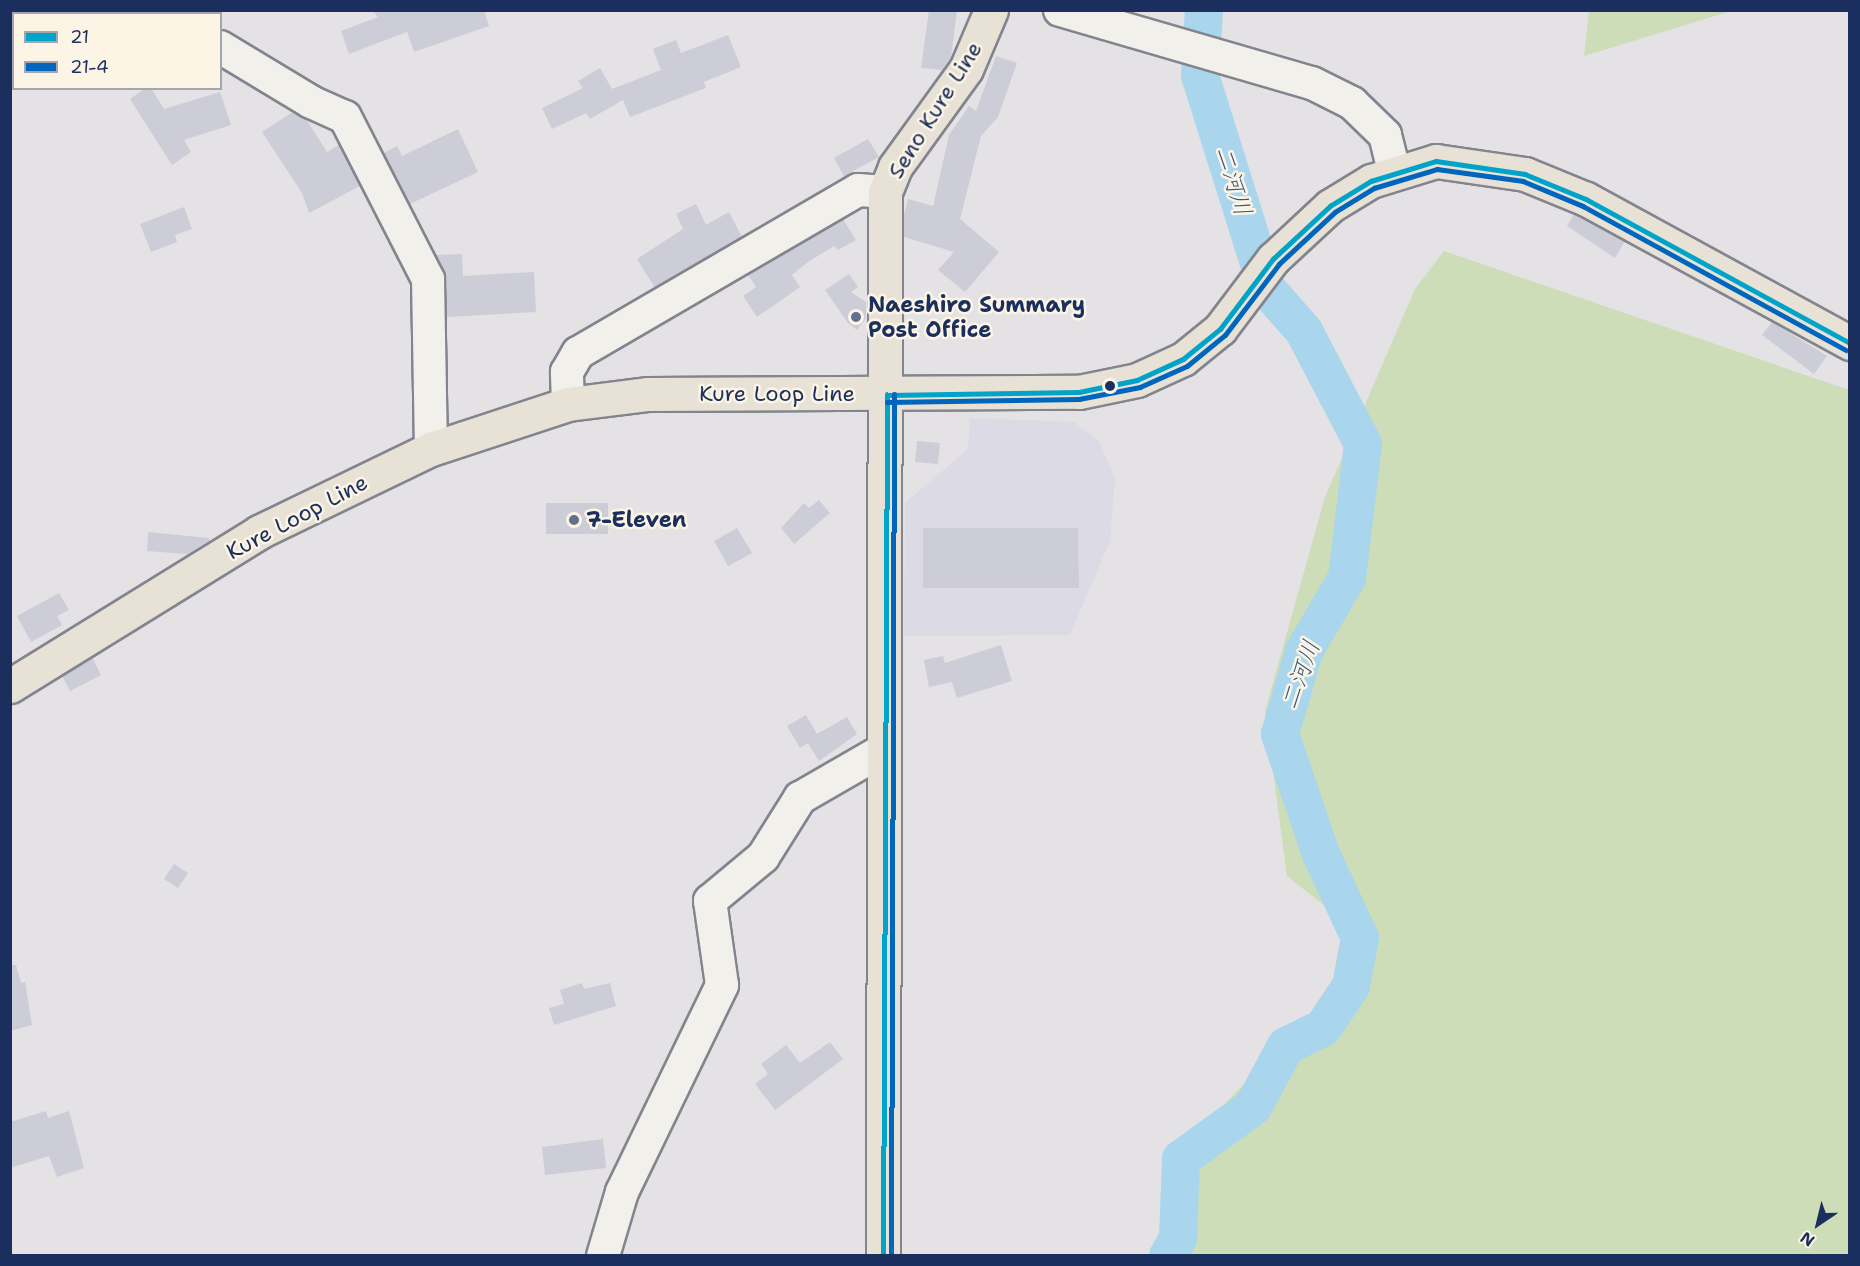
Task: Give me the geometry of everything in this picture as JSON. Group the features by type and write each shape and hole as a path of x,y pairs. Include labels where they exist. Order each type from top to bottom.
{"main road":[{"name":"Seno Kure Line","path":"883,1256 887,395 885,192 895,167 966,69 991,10"},
{"name":"Kure Loop Line","path":"10,686 259,532 431,449 568,404 648,394 887,395 1079,392 1137,380 1183,359 1220,329 1273,259 1330,206 1394,172 1436,161 1525,174 1586,199 1850,343"}],"street":[{"path":"1060,10 1312,83 1352,103 1385,135 1394,172"},
{"path":"222,48 311,102 345,117 428,279 431,449"},
{"path":"568,404 567,372 578,352 858,190 885,192"},
{"path":"603,1256 622,1192 722,985 710,900 763,857 800,798 884,750"}],"shaded area":[{"path":"970,418 1074,422 1099,441 1115,478 1110,541 1070,635 904,636 905,503 968,449"}],"green space":[{"path":"1589,10 1731,11 1584,56"},
{"path":"1444,251 1849,390 1849,1255 1158,1255 1174,1157 1287,1039 1334,1010 1354,929 1287,876 1265,711 1325,497 1415,289"}],"building":[{"path":"372,10 484,10 489,26 414,52 407,32 349,54 341,31 378,17"},
{"path":"929,10 957,10 951,57 942,70 921,68"},
{"path":"728,35 741,67 704,82 706,88 630,117 623,100 590,119 586,113 552,129 542,108 583,88 578,81 600,68 612,89 661,70 653,49 676,40 681,53"},
{"path":"996,56 1017,63 998,117 981,136 960,219 999,252 965,292 938,270 954,252 904,237 904,215 908,199 933,206 949,135 969,106 976,111"},
{"path":"143,90 152,90 164,109 220,92 231,125 184,140 191,152 172,165 130,99"},
{"path":"293,112 306,119 327,152 339,145 360,186 309,213 302,193 262,132"},
{"path":"458,129 478,172 410,204 384,153 397,146 402,156"},
{"path":"868,139 879,157 844,176 834,158"},
{"path":"696,204 706,225 729,212 742,237 655,288 637,259 683,229 676,214"},
{"path":"184,207 192,229 175,235 177,242 151,252 140,224"},
{"path":"1574,214 1625,241 1615,258 1567,226"},
{"path":"843,219 856,240 838,250 834,246 808,262 792,275 800,287 757,317 743,296 756,287 748,275"},
{"path":"462,254 463,276 534,272 536,312 447,317 446,278 436,255"},
{"path":"849,274 858,287 851,292 866,302 866,318 857,330 848,323 825,290"},
{"path":"1772,322 1827,356 1814,374 1762,335"},
{"path":"917,441 940,443 938,464 915,462"},
{"path":"819,500 830,513 794,544 781,528 804,503 809,508"},
{"name":"7-Eleven","path":"546,503 608,503 608,534 546,534"},
{"path":"737,528 752,553 728,566 714,541"},
{"path":"923,528 1078,528 1079,588 923,588"},
{"path":"148,532 209,538 209,541 187,554 147,551"},
{"path":"59,593 69,610 57,616 62,625 31,642 17,616"},
{"path":"1001,645 1012,681 957,698 952,682 929,687 924,660 943,656 945,663"},
{"path":"92,657 101,675 70,691 62,676"},
{"path":"806,715 817,734 847,717 857,734 819,761 808,743 800,748 787,726"},
{"path":"174,864 188,873 178,888 164,879"},
{"path":"10,965 16,965 21,983 25,982 32,1025 10,1031"},
{"path":"582,983 584,989 610,983 616,1006 554,1025 549,1008 564,1004 560,990"},
{"path":"830,1042 843,1059 775,1110 755,1084 768,1074 761,1064 786,1045 800,1063"},
{"path":"46,1111 48,1118 69,1111 84,1168 57,1177 49,1156 10,1168 10,1122"},
{"path":"603,1139 606,1168 545,1175 542,1147"}],"waterway":[{"name":"二河川","path":"1168,1256 1178,1238 1181,1159 1253,1107 1286,1046 1323,1028 1351,986 1360,938 1321,854 1280,734 1304,651 1347,578 1363,444 1304,331 1267,289 1200,75 1204,10"}],"transit line":[{"name":"21","path":"887,395 1079,392 1137,380 1183,359 1220,329 1273,259 1330,206 1371,181 1436,161 1525,174 1586,199 1850,343"},
{"name":"21-4","path":"887,402 1079,399 1140,387 1187,366 1225,335 1279,264 1335,212 1374,188 1437,169 1523,181 1583,206 1846,350"},
{"name":"21","path":"883,1256 887,395"},
{"name":"21-4","path":"891,1256 894,395"}],"place":[{"name":"Naeshiro Summary Post Office","path":"856,317"},
{"name":"7-Eleven","path":"574,520"}]}
